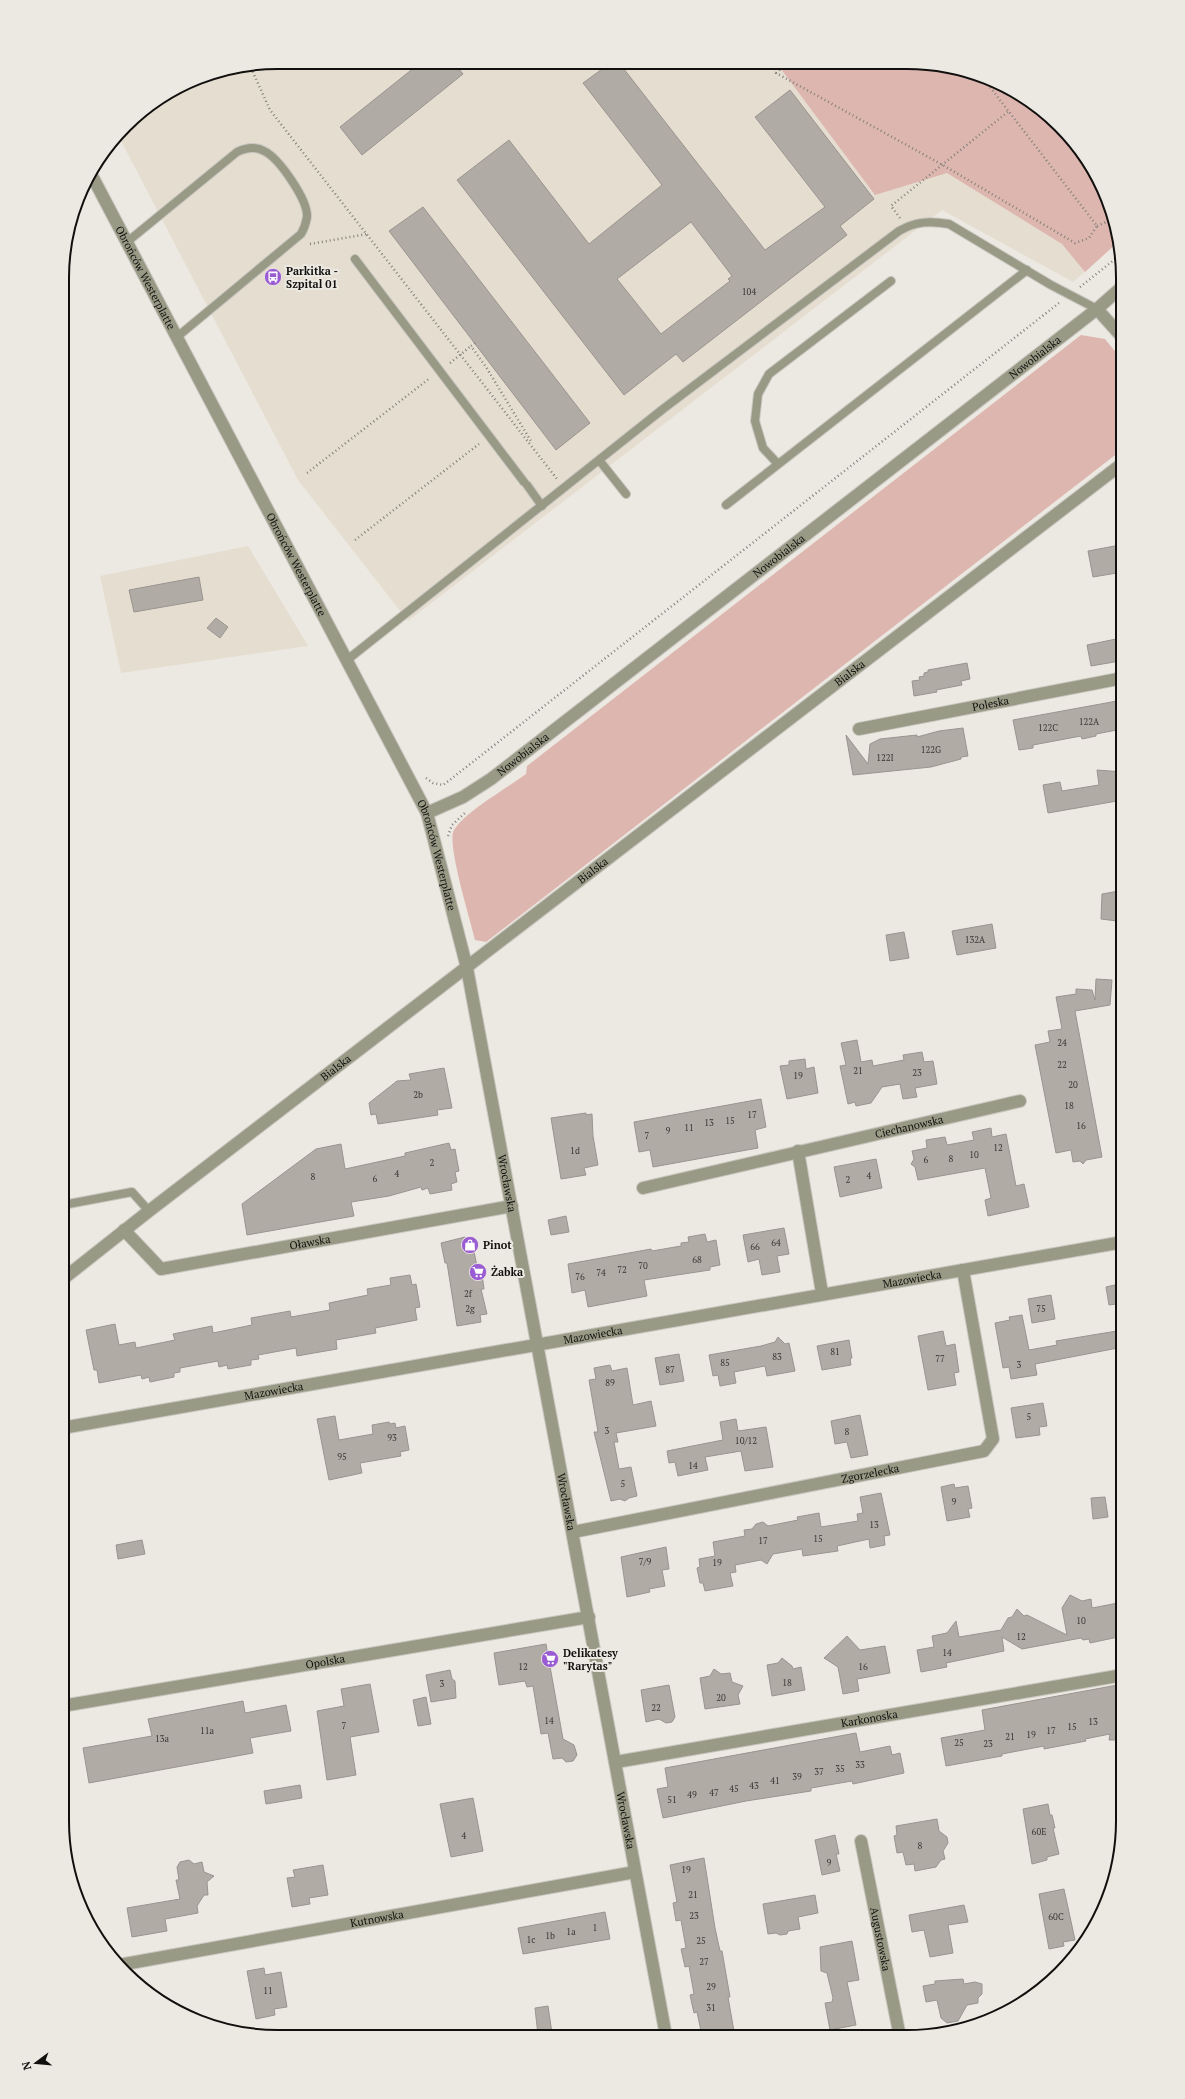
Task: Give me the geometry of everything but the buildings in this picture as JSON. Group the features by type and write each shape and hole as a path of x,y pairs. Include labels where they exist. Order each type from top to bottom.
{"street":[{"name":"Obrońców Westerplatte","path":"94,180 427,813 467,968"},
{"name":"Nowobialska","path":"427,813 463,797 491,779 1116,292"},
{"path":"1097,308 1116,330"},
{"name":"Bialska","path":"69,1274 124,1230 1116,468"},
{"name":"Poleska","path":"859,729 1116,679"},
{"name":"Wrocławska","path":"467,968 665,2030"},
{"name":"Ciechanowska","path":"643,1188 1020,1101"},
{"path":"798,1152 822,1293"},
{"name":"Oławska","path":"124,1230 161,1269 512,1206"},
{"name":"Mazowiecka","path":"69,1427 537,1345 822,1293 1116,1243"},
{"name":"Zgorzelecka","path":"573,1532 984,1451 993,1439 963,1270"},
{"name":"Opolska","path":"69,1705 589,1617"},
{"name":"Karkonoska","path":"616,1762 1116,1676"},
{"name":"Augustowska","path":"861,1841 899,2030"},
{"name":"Kutnowska","path":"125,1964 635,1872"}],"lane":[{"path":"127,242 237,152 243,149 257,148 269,154 297,189 307,216 301,234 177,337"},
{"path":"347,660 670,404 907,227 930,221 949,224 1027,270 1097,308"},
{"path":"355,258 542,506"},
{"path":"726,505 1027,270"},
{"path":"778,464 763,448 755,422 758,394 769,374 891,281"},
{"path":"599,460 626,494"},
{"path":"69,1203 132,1192 149,1211"}],"path":[{"path":"774,69 776,73 942,164 1075,243 1089,238 1097,226 1108,221"},
{"path":"776,73 781,69"},
{"path":"252,71 270,110 564,488"},
{"path":"990,86 1097,226"},
{"path":"907,227 891,206 1009,111"},
{"path":"304,248 310,244 367,234"},
{"path":"422,774 433,782 443,785 1115,259"},
{"path":"307,473 475,343"},
{"path":"470,346 486,366 531,441 529,443"},
{"path":"355,540 489,436"}],"shaded area":[{"path":"265,69 920,69 934,71 961,76 987,85 1023,104 1045,121 1069,147 1089,176 1105,211 1113,246 1073,282 942,210 408,621 298,480 121,140 140,121 162,104 198,85 211,80 238,73"},
{"path":"781,69 920,69 947,73 974,80 1011,97 1034,112 1055,130 1081,162 1100,198 1105,211 1113,246 1085,272 1062,244 947,173 875,195"},
{"path":"1081,335 1105,339 1116,352 1116,454 486,942 475,940 453,850 452,837 454,830 468,815 487,800 526,774 527,766"},
{"path":"248,546 308,646 121,673 100,576"}],"place":[{"name":"Parkitka - Szpital 01","path":"273,277"},
{"name":"Pinot","path":"470,1245"},
{"name":"Żabka","path":"478,1272"},
{"name":"Delikatesy \"Rarytas\"","path":"550,1659"}]}
